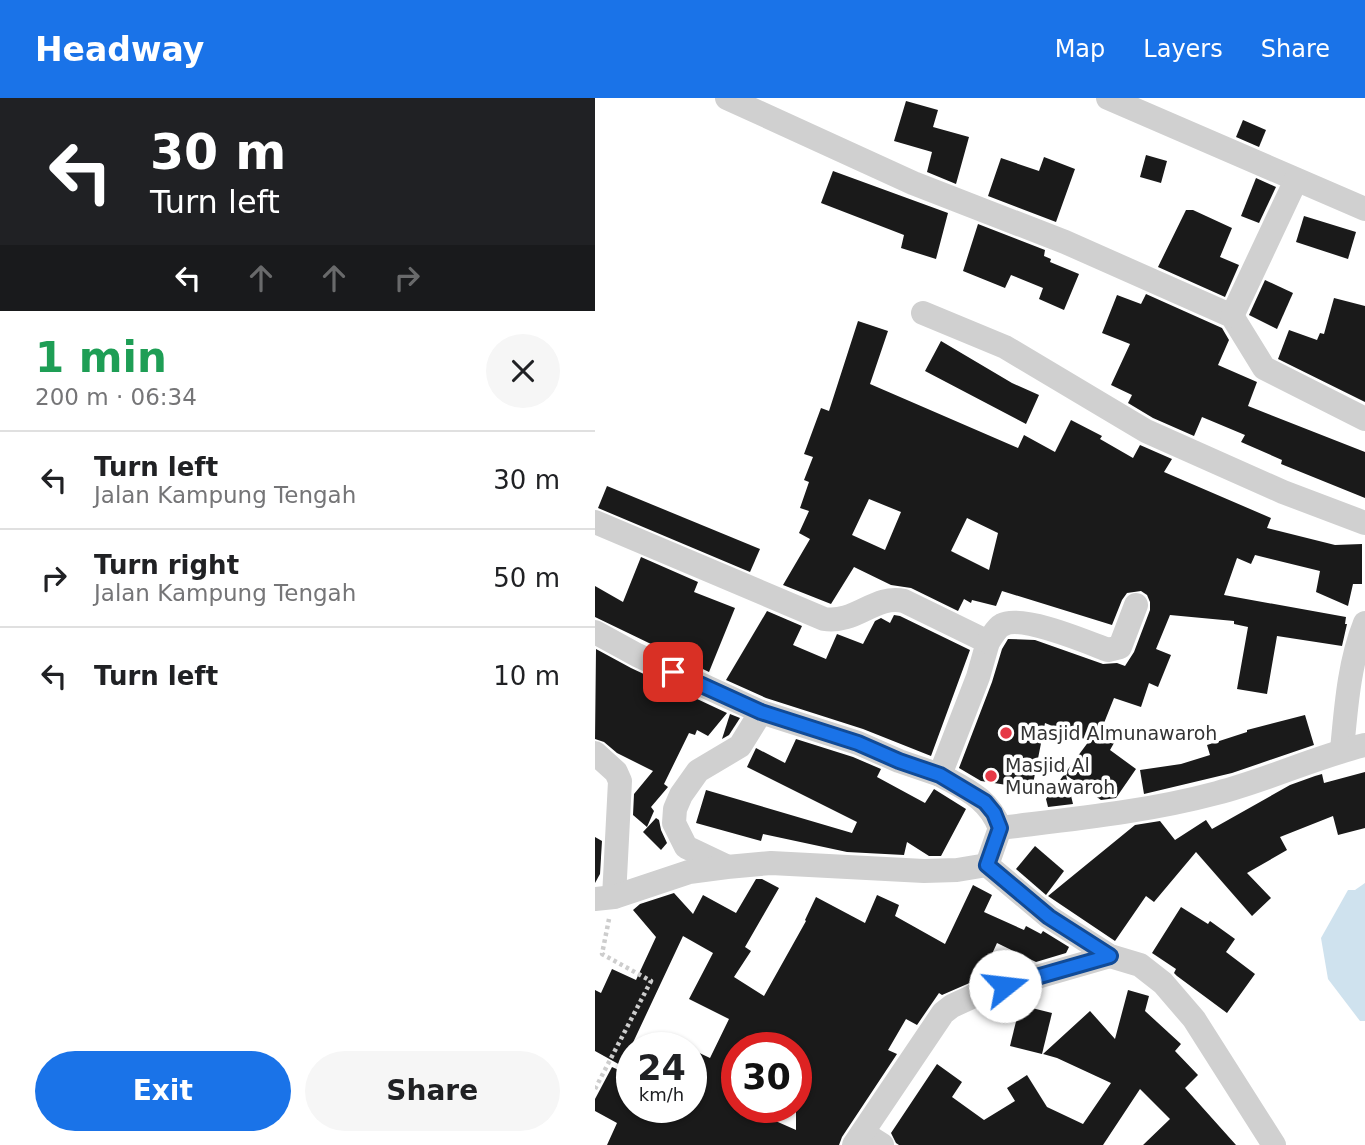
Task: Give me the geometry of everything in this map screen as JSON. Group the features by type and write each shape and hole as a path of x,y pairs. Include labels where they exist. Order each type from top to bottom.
{"street":[{"path":"727,98 913,183 1065,242 1232,316 1264,368 1365,419"},
{"path":"1108,98 1365,209"},
{"path":"1232,316 1296,180"},
{"path":"923,313 1005,347 1146,431 1283,492 1365,523"},
{"path":"595,523 824,619 846,619 896,599 988,642"},
{"path":"940,775 978,677 988,642 1000,626 1013,622 1049,628 1114,650 1120,647 1136,605"},
{"path":"1000,828 1128,812 1216,794 1354,748 1347,697 1359,637 1365,623"},
{"path":"595,632 637,656 761,712 858,743 940,775 985,802 994,813 1000,828 987,865"},
{"path":"727,867 686,847 674,823 675,809 681,795 698,771 740,746 761,712"},
{"path":"595,753 616,772 620,781 605,898 689,872 771,863 925,871 987,865 1049,917 1110,956 1140,965 1163,983 1194,1019 1274,1145"},
{"path":"867,1141 943,1013 952,1006 978,994 1110,956"}],"path":[{"path":"595,1089 651,981 602,954 605,898"}],"water":[{"path":"1365,883 1365,1021 1360,1021 1328,979 1321,938 1348,890 1355,890"}],"building":[{"path":"906,101 938,110 933,127 969,137 956,184 927,172 932,152 894,141"},
{"path":"1243,120 1266,130 1259,147 1236,137"},
{"path":"1146,155 1167,161 1161,183 1140,177"},
{"path":"1044,157 1075,169 1056,222 988,196 1001,158 1039,171"},
{"path":"833,171 948,213 936,259 901,248 904,235 821,203"},
{"path":"1256,178 1276,187 1259,223 1241,216"},
{"path":"1186,210 1193,210 1232,228 1220,257 1239,265 1225,297 1158,267"},
{"path":"1304,216 1356,232 1348,259 1296,242"},
{"path":"978,224 1045,250 1044,256 1051,259 1050,262 1079,274 1064,310 1039,299 1043,288 1011,275 1005,288 963,271"},
{"path":"1265,280 1293,293 1277,329 1249,315"},
{"path":"1146,294 1222,328 1229,340 1218,365 1257,382 1248,406 1365,452 1365,498 1281,464 1282,460 1241,442 1245,435 1202,417 1194,436 1153,418 1128,403 1132,395 1111,385 1130,344 1102,333 1117,295 1141,304"},
{"path":"1334,298 1365,306 1365,402 1278,359 1289,330 1317,340 1320,333 1324,334"},
{"path":"858,321 888,331 870,384 1018,448 1024,435 1055,452 1071,420 1102,436 1100,439 1133,458 1140,445 1172,459 1164,472 1271,518 1267,528 1335,545 1362,544 1362,584 1353,584 1348,606 1316,592 1320,571 1255,555 1251,564 1237,558 1224,595 1346,617 1342,646 1277,636 1267,694 1237,689 1248,627 1234,624 1234,621 1170,615 1156,649 1171,655 1158,687 1149,683 1141,707 1114,698 1100,733 1114,743 1110,750 1136,769 1116,798 1101,800 1066,775 1073,804 1048,807 1046,799 1089,741 1045,723 1032,789 981,781 959,768 1008,639 1035,640 1103,664 1117,663 1125,666 1134,652 1150,610 1150,602 1147,595 1141,591 1127,593 1112,625 1002,591 996,606 972,600 971,603 964,599 958,611 911,588 891,585 854,567 831,604 783,585 810,539 799,533 809,511 800,508 809,482 804,480 813,457 804,454 821,408 829,411","holes":["869,499 901,512 885,550 852,535","967,518 998,533 989,570 951,551"]},
{"path":"941,341 1012,383 1039,395 1026,424 925,371"},
{"path":"607,486 760,549 750,572 598,508"},
{"path":"641,557 698,582 694,592 735,608 709,672 595,617 595,586 623,602"},
{"path":"767,611 802,626 793,645 826,659 837,634 863,644 875,621 881,618 890,623 894,615 970,650 931,756 863,729 766,698 726,680"},
{"path":"596,649 727,713 708,736 697,730 695,735 689,733 664,784 668,787 651,807 654,811 647,827 633,815 634,794 653,771 595,739"},
{"path":"730,714 740,718 729,735 722,739"},
{"path":"1305,715 1314,745 1232,773 1144,794 1140,770 1181,764 1210,755 1207,745 1247,730"},
{"path":"796,739 881,769 877,777 925,803 934,789 966,809 941,856 929,856 907,842 904,855 847,852 763,834 761,841 696,823 706,790 852,833 857,822 747,767 756,748 785,763"},
{"path":"1365,772 1365,828 1338,835 1333,816 1280,837 1287,850 1247,873 1271,898 1252,916 1196,852 1154,902 1146,896 1115,941 1048,896 1135,825 1160,821 1175,840 1206,820 1212,829 1290,785 1315,776 1322,774 1324,783"},
{"path":"656,818 667,843 661,850 643,832"},
{"path":"595,837 602,841 600,874 595,883"},
{"path":"1035,846 1064,871 1046,895 1016,869"},
{"path":"756,879 762,879 779,888 745,947 751,951 734,977 764,996 806,921 816,897 865,923 877,895 899,905 895,916 945,944 973,885 992,895 984,912 1024,930 1026,926 1041,934 1043,931 1069,947 1066,953 1036,962 997,943 981,978 942,995 939,993 917,1025 906,1019 888,1050 897,1054 839,1145 607,1145 617,1123 707,1123 707,1057 710,1058 721,1035 721,1123 780,1123 796,1130 796,1123 812,1123 812,1032 723,1032 729,1019 689,999 713,953 683,936 638,1032 616,1032 616,1063 595,1051 595,990 601,993 612,969 636,980 656,937 633,910 640,904 674,893 693,914 703,895 736,913"},
{"path":"1181,907 1208,924 1210,921 1235,939 1226,952 1255,974 1227,1013 1177,976 1174,973 1176,969 1152,953"},
{"path":"1128,990 1149,996 1145,1011 1181,1044 1175,1051 1198,1075 1185,1088 1236,1145 1143,1145 1170,1119 1140,1089 1103,1145 896,1143 891,1133 937,1064 962,1082 952,1097 984,1120 1015,1101 1007,1088 1027,1075 1047,1107 1083,1124 1111,1083 1043,1054 1090,1011 1115,1039"},
{"path":"1020,1005 1052,1013 1042,1054 1010,1046"},
{"path":"612,1067 616,1069 616,1122 595,1111 595,1099"}],"place":[{"name":"Masjid Almunawaroh","path":"1006,733"},
{"name":"Masjid Al Munawaroh","path":"991,776"}],"route":[{"path":"673,672 761,712 858,743 940,775 985,802 994,813 1000,828 987,865 1049,917 1110,956 1005,986"}]}
